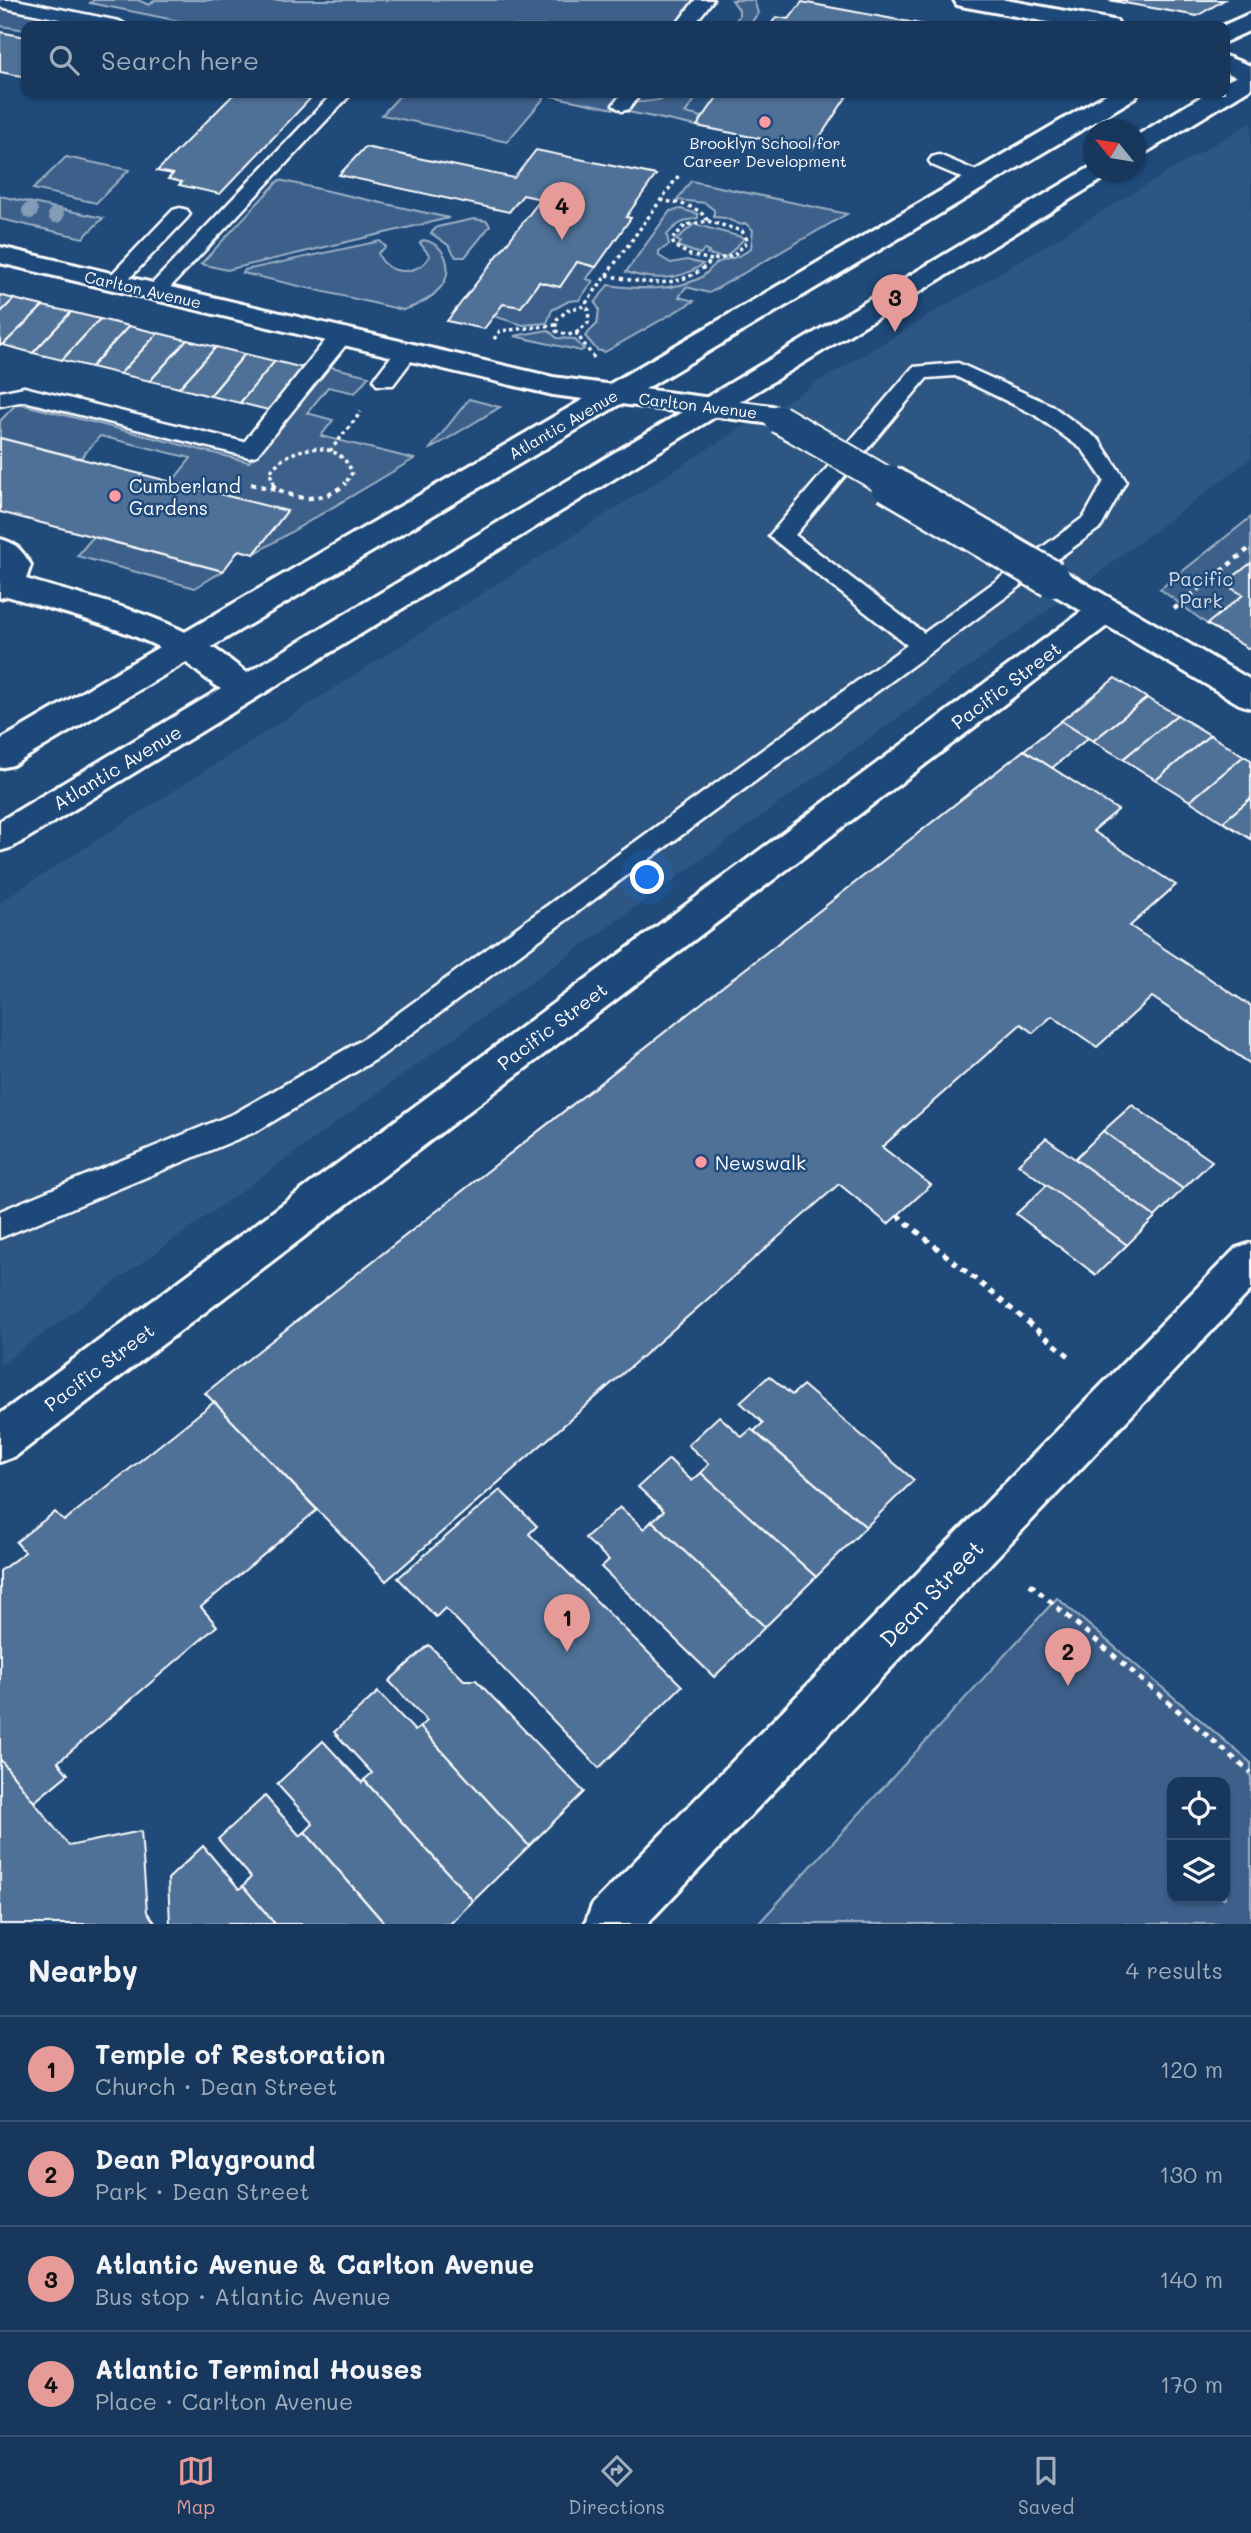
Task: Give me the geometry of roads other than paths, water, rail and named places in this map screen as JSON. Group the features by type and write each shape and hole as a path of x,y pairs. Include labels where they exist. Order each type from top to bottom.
{"street":[{"path":"966,0 1081,21"},
{"path":"1230,32 1251,20"},
{"path":"1230,66 1251,76"},
{"path":"1230,89 1251,76"},
{"name":"Atlantic Avenue","path":"0,756 1117,98"},
{"path":"1146,141 1215,98"},
{"name":"Atlantic Avenue","path":"0,838 1083,180"},
{"name":"Carlton Avenue","path":"0,255 553,386 772,415 1251,696"},
{"path":"0,549 4,550 15,565 4,586 137,624 186,646 244,689"},
{"name":"Pacific Street","path":"0,1441 1105,611"},
{"name":"Dean Street","path":"611,1924 1251,1261"}],"lane":[{"path":"688,21 704,0"},
{"path":"0,2 94,21"},
{"path":"155,292 338,98"},
{"path":"939,161 979,179"},
{"path":"115,282 180,214"},
{"path":"0,399 24,394 249,450 341,336"},
{"path":"386,380 407,351"},
{"path":"0,1225 246,1122 370,1049 1093,522 1115,481 1091,445 1042,410 958,369 921,372 781,536 924,645"}],"place":[{"name":"Brooklyn School for Career Development","path":"765,122"},
{"name":"Atlantic Terminal Houses","path":"562,240"},
{"name":"Atlantic Avenue & Carlton Avenue","path":"895,332"},
{"name":"Cumberland Gardens","path":"115,496"},
{"name":"Newswalk","path":"701,1162"},
{"name":"Temple of Restoration","path":"567,1652"},
{"name":"Dean Playground","path":"1068,1686"}],"park label":[{"name":"Pacific Park","path":"1201,589"}]}
